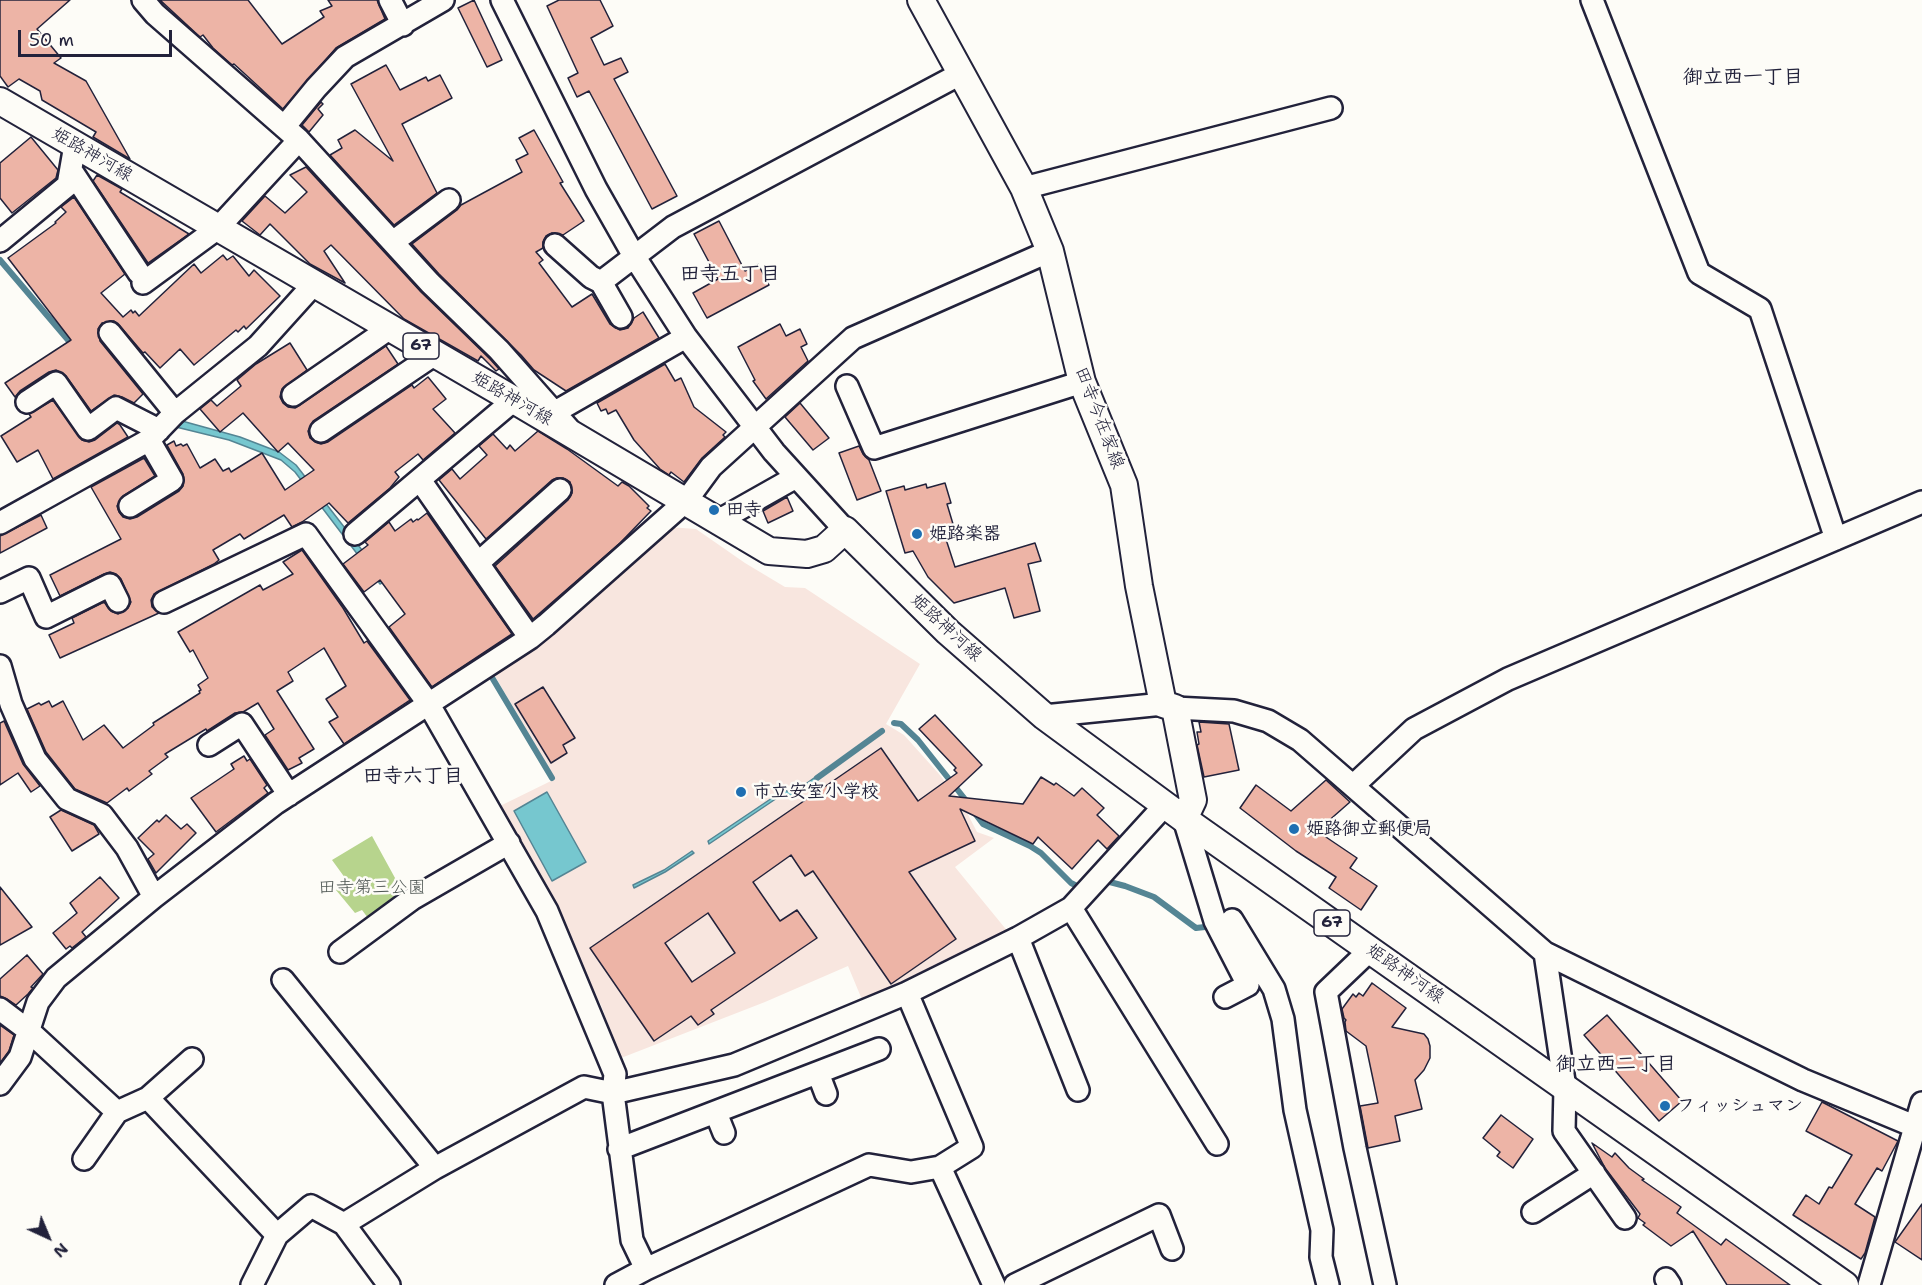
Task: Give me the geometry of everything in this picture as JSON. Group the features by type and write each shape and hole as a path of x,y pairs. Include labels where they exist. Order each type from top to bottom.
{"main road":[{"name":"田寺今在家線","path":"921,0 1024,188 1050,251 1082,382 1124,485 1139,586 1193,800 1174,812"},
{"name":"姫路神河線","path":"0,101 769,551 807,554 824,549 845,530 948,632 1044,716 1174,812 1845,1285"}],"street":[{"path":"143,0 155,14 291,134 430,283 499,350 574,435"},
{"path":"390,0 403,25"},
{"path":"71,170 141,278 218,228 291,134 316,88 345,57 443,0"},
{"path":"502,0 596,189 634,256 686,337 754,428 845,530"},
{"path":"1592,0 1699,273 1760,309 1836,538"},
{"path":"601,282 673,227 962,73"},
{"path":"1024,188 1330,108"},
{"path":"0,241 68,185 75,145"},
{"path":"393,242 449,200"},
{"path":"555,245 591,277 601,282 621,317"},
{"path":"0,1084 20,1057 38,1002 56,978 154,897 289,795 530,638 686,501 711,467 853,338 1050,251"},
{"path":"0,523 154,435 175,413 258,346 315,284"},
{"path":"293,395 390,328"},
{"path":"110,333 175,413"},
{"path":"555,412 686,337"},
{"path":"321,431 435,354"},
{"path":"847,386 874,448 1082,382"},
{"path":"27,402 57,383 88,429 116,408 154,435 172,480 130,506"},
{"path":"356,534 514,400"},
{"path":"718,521 796,477"},
{"path":"420,480 530,638"},
{"path":"478,563 560,490"},
{"path":"1354,785 1413,729 1508,679 1922,502"},
{"path":"164,602 306,534 428,703 547,911 615,1074 613,1093 632,1240 646,1269"},
{"path":"0,592 29,578 46,617 110,585 118,601"},
{"path":"0,666 11,705 35,759 67,799 102,815 127,848 154,897"},
{"path":"1044,716 1169,706 1234,711 1268,721 1300,740 1354,785 1545,953 1803,1080 1918,1127"},
{"path":"209,745 242,724 289,795"},
{"path":"344,1224 435,1168 584,1086 613,1093 734,1065 907,993 1018,938 1071,908 1174,812 1215,921 1248,985 1225,997"},
{"path":"340,952 412,899 509,843"},
{"path":"1071,908 1217,1144"},
{"path":"1232,920 1275,989 1283,1019 1295,1110 1322,1230 1320,1257 1328,1285"},
{"path":"1018,938 1078,1090"},
{"path":"1370,950 1326,992 1355,1148 1386,1285"},
{"path":"1545,953 1566,1088 1564,1131 1626,1218"},
{"path":"283,980 435,1168"},
{"path":"616,1285 869,1165 911,1172 940,1167 972,1147 907,993"},
{"path":"0,1009 29,1031 117,1112"},
{"path":"619,1149 879,1049"},
{"path":"84,1159 117,1112 148,1098 192,1059"},
{"path":"818,1073 826,1094"},
{"path":"148,1098 277,1235"},
{"path":"1869,1285 1918,1127 1922,1103"},
{"path":"716,1113 724,1133"},
{"path":"940,1167 994,1285"},
{"path":"1533,1212 1594,1173"},
{"path":"252,1285 277,1235 311,1206 344,1224 389,1285"},
{"path":"1016,1285 1159,1215 1172,1249"}],"shaded area":[{"name":"市立安室小学校","path":"669,527 696,529 785,587 805,588 920,664 886,724 904,735 939,774 963,805 977,832 994,838 955,867 1009,933 863,1002 848,966 765,1002 621,1058 601,1005 500,806 555,779 492,671"}],"green space":[{"name":"田寺第三公園","path":"372,836 406,898 371,922 362,910 355,913 336,890 348,882 332,860"}],"water":[{"path":"182,421 240,437 279,452 296,465 386,581 380,584 295,472 281,460 229,440 176,427"},
{"path":"821,773 822,776 793,796 783,794 709,844 708,841 784,790 793,793"},
{"path":"547,792 586,862 552,881 514,811"},
{"path":"692,851 694,853 665,872 634,888 633,885 664,870"}],"building":[{"path":"0,0 70,0 37,29 61,58 54,63 86,81 130,159 93,137 96,132 42,100 40,91 19,79 8,87 0,76"},
{"path":"160,0 248,0 282,44 324,17 320,11 332,6 328,0 377,0 385,19 336,48 283,109 213,48 203,35 200,37"},
{"path":"474,0 502,60 487,67 458,8"},
{"path":"559,0 600,0 613,26 591,38 604,65 621,58 628,72 614,79 677,196 652,209 589,91 577,97 568,78 578,73 547,6"},
{"path":"386,65 400,90 426,77 428,81 440,75 452,98 402,124 437,193 394,225 330,155 342,148 338,140 355,130 393,161 351,84"},
{"path":"321,102 323,104 318,109 323,115 309,132 302,125"},
{"path":"534,130 563,182 560,183 584,221 563,235 552,233 546,236 543,248 536,252 543,260 539,263 572,307 592,294 610,324 620,330 628,328 634,318 643,312 659,338 566,391 534,370 412,244 461,205 522,172 516,160 528,154 519,138"},
{"path":"31,137 58,170 56,178 12,213 0,198 0,163"},
{"path":"306,167 421,292 499,369 496,371 481,356 478,361 404,319 331,245 324,251 345,283 310,264 270,224 260,235 242,221 265,196 285,213 307,192 290,175"},
{"path":"97,175 122,189 120,192 189,234 148,263 93,181"},
{"path":"74,197 125,274 101,293 123,317 131,310 139,316 194,264 201,273 223,255 227,260 233,256 249,276 254,270 280,296 246,329 244,326 238,332 236,330 194,365 180,349 160,368 114,321 102,323 98,329 100,341 143,394 134,403 114,395 91,411 66,376 56,370 20,391 15,397 5,383 71,340 8,258 56,223 66,212 61,207"},
{"path":"719,221 745,271 758,264 769,285 707,318 693,293 718,279 694,234"},
{"path":"780,324 786,336 800,329 807,344 801,347 808,361 766,399 753,381 755,380 738,347"},
{"path":"290,343 307,370 282,389 280,397 288,407 295,408 300,405 386,346 398,364 313,421 308,431 310,438 315,442 321,444 328,442 412,385 414,388 428,377 446,399 433,409 455,433 423,460 418,454 395,472 399,477 390,488 348,523 329,503 292,527 284,515 244,539 240,534 213,550 219,560 214,564 154,594 151,600 152,607 159,613 60,658 49,635 74,623 72,618 104,602 111,611 118,614 128,608 131,602 121,579 110,572 60,596 50,575 121,539 91,487 144,458 155,476 123,496 117,506 123,517 130,519 137,517 179,491 183,486 183,474 167,445 174,441 176,446 187,444 200,468 215,459 223,471 229,468 231,472 262,453 285,490 314,470 288,443 278,452 243,413 220,432 200,409 211,400 217,406 241,386 237,380 256,364"},
{"path":"665,364 675,381 681,378 694,407 726,432 723,435 725,437 702,458 684,482 671,472 669,475 660,469 634,440 616,410 608,414 606,409 601,411 597,403"},
{"path":"53,400 82,440 89,442 95,440 117,423 128,437 53,479 38,450 17,462 1,436 31,417 29,414"},
{"path":"800,403 829,438 813,450 785,417"},
{"path":"538,431 618,486 622,482 629,486 649,506 647,508 651,511 620,543 533,619 495,566 568,500 572,493 570,482 563,478 552,480 486,539 439,480 452,469 460,479 487,455 479,446 493,434 507,449 510,445 515,451"},
{"path":"859,446 869,460 881,491 857,500 839,453"},
{"path":"945,483 951,503 947,504 953,524 942,527 955,567 1035,543 1041,561 1028,564 1040,611 1014,618 1005,588 954,603 928,577 913,551 905,553 886,491 904,486 905,490 926,484 927,488"},
{"path":"787,497 793,511 768,523 763,511"},
{"path":"427,513 512,634 432,687 389,627 405,614 380,580 364,592 343,564 368,545 365,542 389,522 395,531 411,519 413,522"},
{"path":"41,515 47,528 0,553 0,536"},
{"path":"302,550 343,608 364,643 367,641 410,700 344,744 329,722 338,717 326,699 346,686 324,648 288,672 293,681 277,691 314,749 299,758 302,763 288,770 265,735 274,729 258,703 243,712 235,713 165,754 168,757 149,771 152,774 129,791 127,788 107,803 75,789 46,752 27,709 49,701 52,707 63,701 83,740 104,725 123,748 154,725 153,723 200,693 198,685 208,678 193,650 190,652 178,632 260,585 263,590 293,574 283,562"},
{"path":"543,687 575,738 563,745 567,753 551,763 515,704"},
{"path":"935,715 982,765 949,796 1023,804 1041,777 1054,785 1056,783 1074,796 1082,788 1104,808 1097,815 1119,836 1107,849 1098,840 1072,869 1038,837 1033,844 960,809 975,841 909,872 956,939 891,984 813,871 805,876 791,855 753,882 780,921 797,910 817,938 711,1010 714,1014 698,1025 691,1016 654,1041 590,948 881,748 918,801 957,773 954,770 956,768 919,729","holes":["708,913 735,953 692,982 665,943"]},
{"path":"4,721 23,764 40,786 31,792 18,773 0,785 0,723"},
{"path":"1199,722 1229,724 1239,770 1204,777 1197,745 1199,744 1197,732 1201,732"},
{"path":"244,756 247,761 250,759 267,785 264,788 268,793 216,832 191,798 234,769 231,764"},
{"path":"1326,780 1350,802 1317,831 1357,858 1350,868 1377,886 1361,910 1329,888 1336,877 1296,851 1240,808 1256,785 1291,811"},
{"path":"61,810 94,825 99,834 72,851 50,817"},
{"path":"166,815 181,829 187,824 196,833 156,873 148,859 154,854 138,838 157,820 159,822"},
{"path":"100,877 119,898 82,932 86,937 72,948 70,946 66,949 53,933 77,913 70,903"},
{"path":"0,887 32,927 0,945"},
{"path":"27,955 43,974 28,994 16,1005 0,996 0,979"},
{"path":"1372,983 1406,1008 1392,1027 1424,1034 1430,1046 1430,1058 1424,1070 1415,1080 1422,1109 1395,1116 1400,1141 1368,1148 1360,1106 1378,1103 1366,1046 1346,1031 1346,1020 1342,1009 1353,994 1356,997 1359,993 1363,996"},
{"path":"1607,1015 1682,1101 1659,1121 1584,1035"},
{"path":"0,1025 14,1035 9,1051 0,1063"},
{"path":"1822,1102 1898,1141 1882,1171 1877,1168 1855,1204 1875,1217 1865,1253 1861,1259 1793,1215 1806,1195 1819,1204 1829,1187 1832,1188 1852,1155 1806,1131"},
{"path":"1501,1115 1533,1139 1513,1168 1497,1156 1500,1152 1483,1138"},
{"path":"1592,1143 1612,1157 1615,1153 1629,1168 1644,1179 1642,1180 1681,1207 1677,1213 1721,1245 1726,1239 1790,1285 1727,1285 1693,1231 1671,1246 1643,1225 1645,1223 1638,1218 1640,1214 1605,1168"},
{"path":"1922,1204 1922,1260 1895,1242"}],"waterway":[{"path":"0,260 74,347"},
{"path":"475,649 552,778"},
{"path":"894,723 901,724 918,740 968,803"},
{"path":"817,778 882,731"},
{"path":"974,812 983,824 1030,846 1041,853 1071,883 1081,888 1083,886"},
{"path":"1102,880 1154,897 1196,928 1205,927"}],"place":[{"name":"田寺","path":"714,510"},
{"name":"姫路楽器","path":"917,534"},
{"name":"市立安室小学校","path":"741,792"},
{"name":"姫路御立郵便局","path":"1294,829"},
{"name":"フィッシュマン","path":"1665,1106"}],"district":[{"name":"御立西一丁目","path":"1743,78"},
{"name":"田寺五丁目","path":"730,275"},
{"name":"田寺六丁目","path":"413,777"},
{"name":"御立西二丁目","path":"1616,1065"}]}
